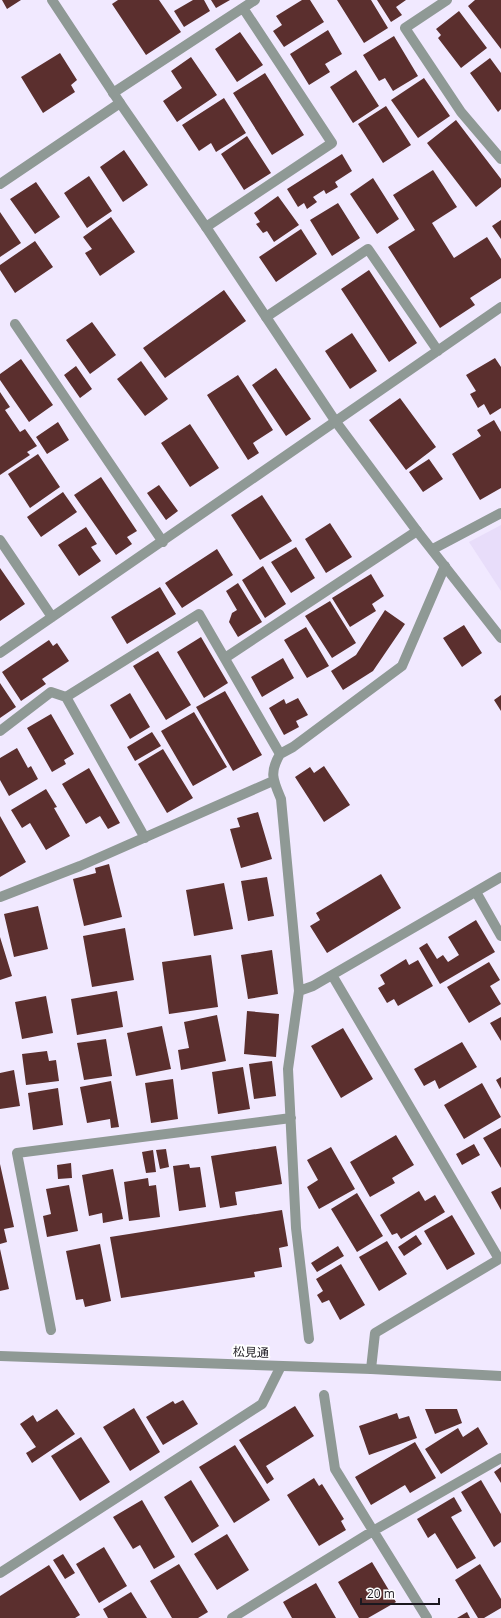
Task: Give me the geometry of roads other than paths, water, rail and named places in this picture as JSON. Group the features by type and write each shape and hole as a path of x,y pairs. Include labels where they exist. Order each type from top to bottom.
{"street":[{"path":"52,0 113,93 206,227 336,422 417,532 433,549 501,638"},
{"path":"113,93 255,0"},
{"path":"447,0 404,28 461,112 501,159"},
{"path":"206,227 332,143 243,8"},
{"path":"0,184 120,103"},
{"path":"266,317 368,249 438,350"},
{"path":"0,653 501,308"},
{"path":"15,324 162,542"},
{"path":"433,549 501,513"},
{"path":"225,658 417,532"},
{"path":"0,540 52,617"},
{"path":"309,1339 296,1228 288,1068 299,991 281,799 273,781 273,766 280,754 293,747 402,666 445,566"},
{"path":"66,697 199,614 280,754"},
{"path":"0,731 51,692 66,697 145,838"},
{"path":"0,897 80,866 273,781"},
{"path":"299,991 313,986 501,877"},
{"path":"476,892 501,936"},
{"path":"332,975 500,1258 375,1333 371,1369"},
{"path":"51,1330 17,1153 291,1118"},
{"name":"松見通","path":"0,1356 371,1369 501,1376"},
{"path":"0,1573 262,1404 281,1366"},
{"path":"324,1395 335,1469 427,1618"},
{"path":"232,1618 373,1532 501,1458"}]}
